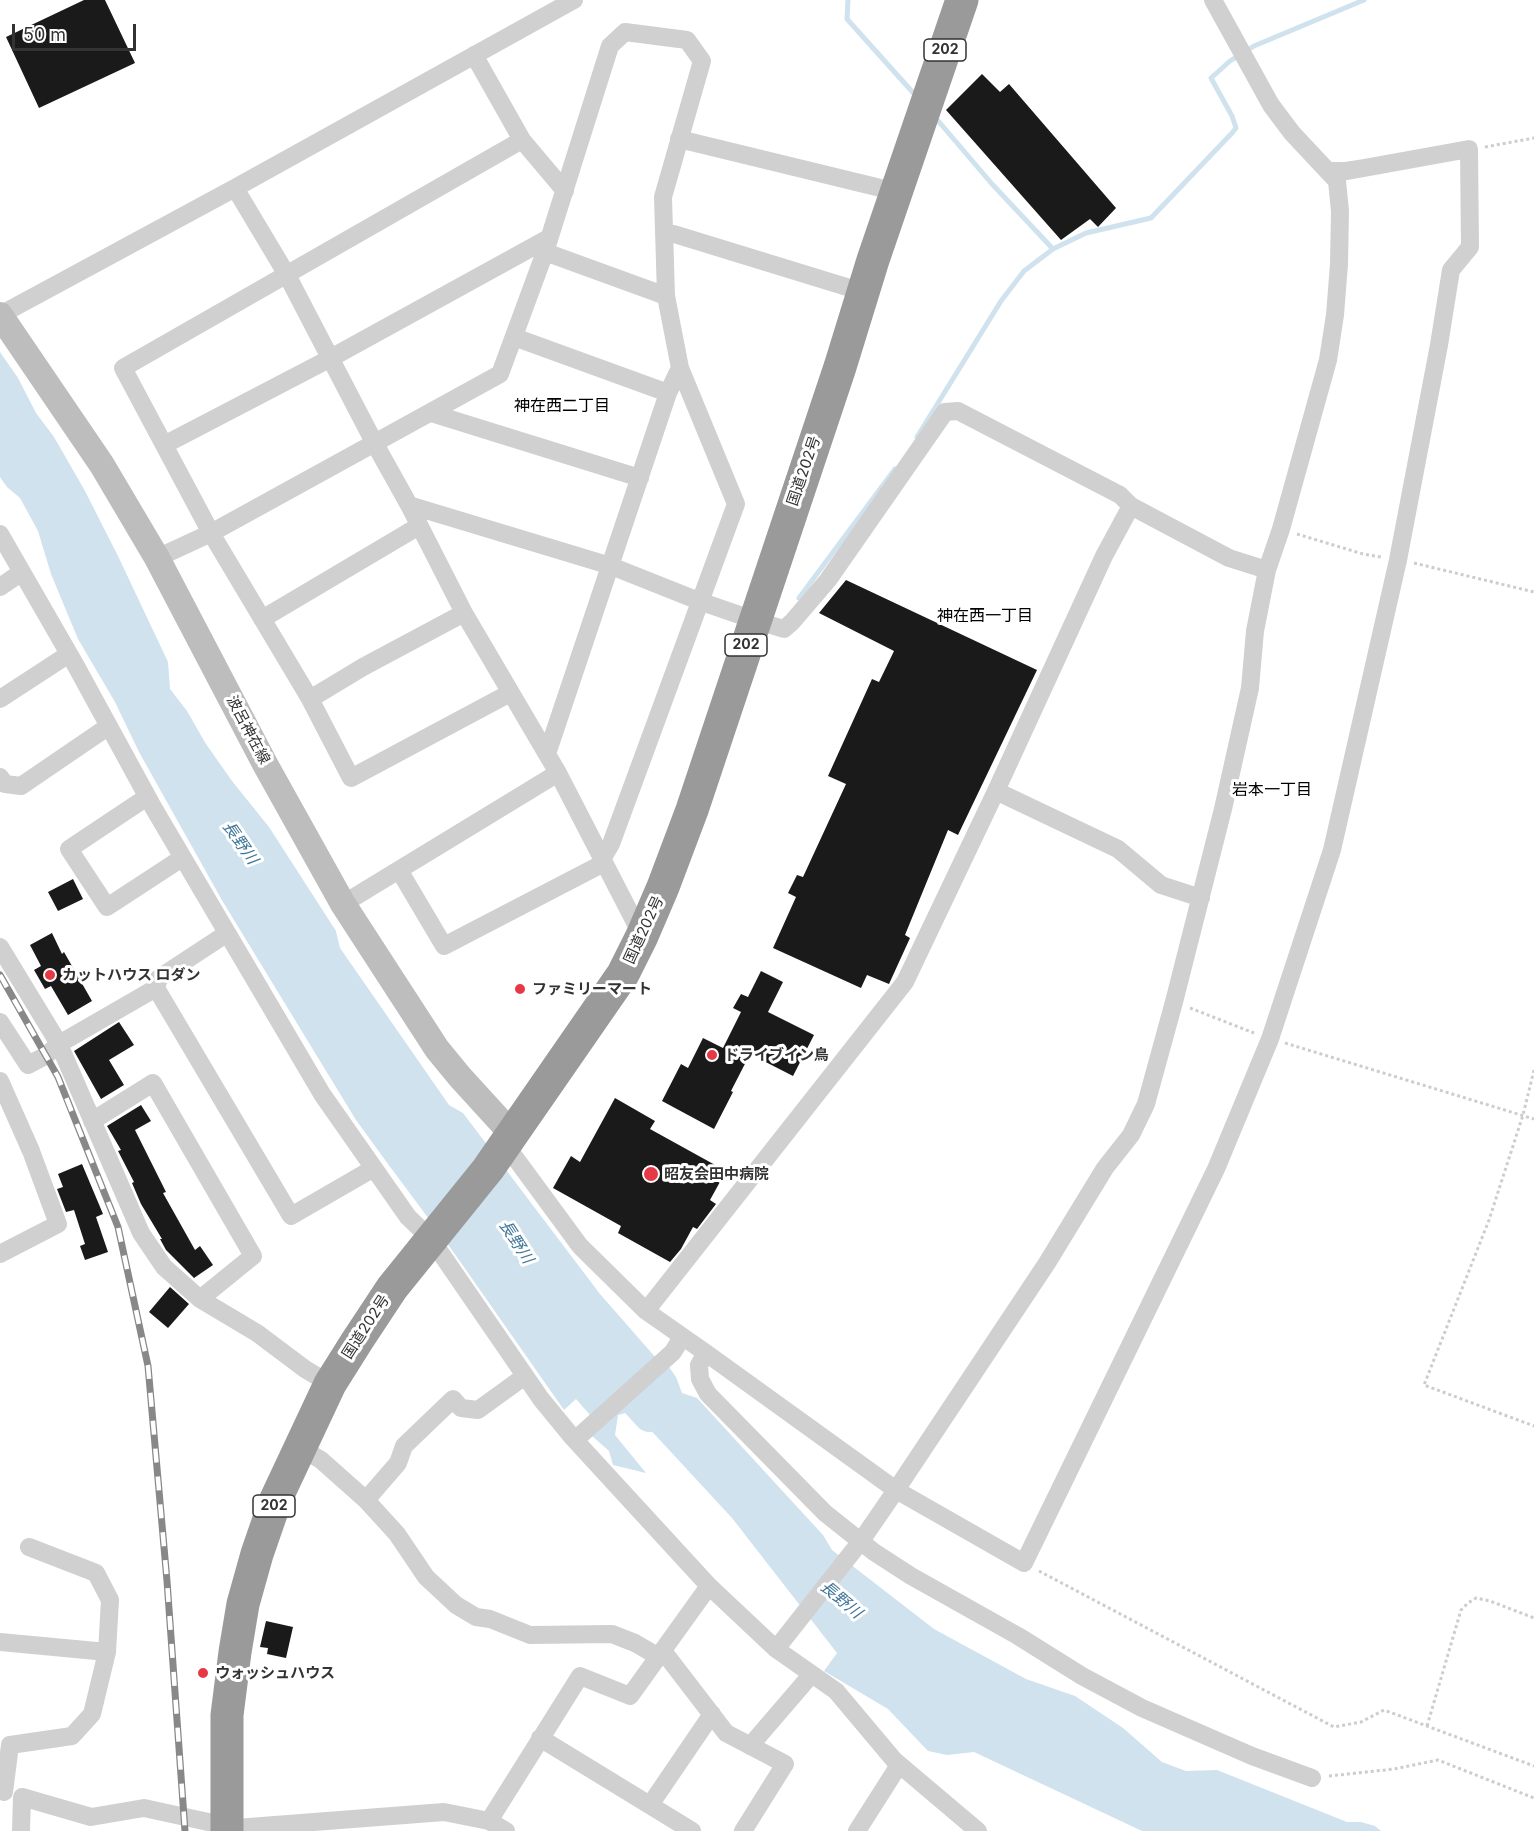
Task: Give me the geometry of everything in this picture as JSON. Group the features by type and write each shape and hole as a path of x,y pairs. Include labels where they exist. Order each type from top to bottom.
{"highway":[{"name":"国道202号","path":"227,1828 227,1715 243,1604 256,1554 276,1499 330,1384 392,1288 488,1169 623,974 642,936 692,810 962,0"}],"main road":[{"name":"波呂神在線","path":"0,315 102,465 157,558 265,764 343,904 437,1049 508,1139"}],"street":[{"path":"779,1646 861,1541 1047,1263 1105,1168 1131,1135 1146,1104 1174,1002 1223,809 1250,688 1255,631 1267,570 1281,529 1328,360 1335,315 1340,212 1337,182 1292,133 1271,105 1213,0"},
{"path":"0,315 474,55 564,2"},
{"path":"157,558 211,533 500,374 547,245 610,46 625,32 687,40 702,61 663,197 666,296 680,368 736,504 611,844 598,866 444,946 399,870"},
{"path":"474,55 522,140 565,191"},
{"path":"680,139 897,192"},
{"path":"510,693 351,777 310,699 211,533 123,369 522,140"},
{"path":"508,1139 580,1246 646,1311 896,1490 1024,1563 1216,1169 1270,1039 1332,850 1398,560 1451,270 1470,247 1469,149 1355,170 1328,171"},
{"path":"234,188 287,275 464,613 558,773 642,936"},
{"path":"664,235 674,234 863,292"},
{"path":"547,245 666,296"},
{"path":"164,446 547,245"},
{"path":"514,337 668,393"},
{"path":"547,754 668,393 680,368"},
{"path":"409,505 611,566 699,601 784,629 828,580 945,412 958,411 1120,495 1131,506 1229,558 1267,570"},
{"path":"431,413 640,478"},
{"path":"646,1311 905,982 1104,556 1131,506"},
{"path":"262,619 419,526"},
{"path":"0,534 182,858 322,1094 408,1217 437,1232 541,1399 575,1440 709,1586 811,1675 836,1691 899,1765 978,1831"},
{"path":"0,587 22,572"},
{"path":"310,699 363,667 464,613"},
{"path":"0,699 69,654"},
{"path":"0,777 5,784 21,786 108,726"},
{"path":"343,904 558,773"},
{"path":"996,791 1118,849 1161,885 1201,898"},
{"path":"147,797 69,849 107,907 182,858"},
{"path":"0,1254 58,1224 31,1151 0,1081 156,988 159,978 226,934"},
{"path":"0,947 59,1044 141,1233 164,1266 200,1299 257,1333 305,1369 330,1384"},
{"path":"156,988 291,1216 374,1168"},
{"path":"0,1022 28,1065"},
{"path":"92,1121 153,1083 254,1256 200,1299"},
{"path":"575,1440 673,1352 682,1337"},
{"path":"706,1353 699,1365 700,1379 708,1394 825,1514 861,1541 911,1576 1132,1703 1252,1756 1312,1778"},
{"path":"366,1500 398,1462 404,1446 453,1399 461,1408 478,1410 525,1376"},
{"path":"299,1448 321,1460 366,1500 397,1534 426,1577 456,1605 476,1617 490,1619 530,1635 612,1634 661,1654 726,1733 785,1764 743,1831"},
{"path":"29,1547 96,1573 110,1600 107,1652 92,1714 72,1736 10,1745 2,1792 91,1816 144,1808 227,1828 444,1812 489,1821 506,1831"},
{"path":"489,1821 580,1676 630,1696 709,1586"},
{"path":"0,1642 107,1652"},
{"path":"750,1746 811,1675"},
{"path":"650,1805 712,1714"},
{"path":"540,1738 692,1831"},
{"path":"857,1831 899,1765"},
{"path":"21,1831 22,1797"}],"path":[{"path":"1469,149 1534,138"},
{"path":"1174,1002 1270,1039 1534,1119"},
{"path":"1534,1070 1490,1220 1424,1385 1534,1426"},
{"path":"1024,1563 1334,1727 1361,1722 1384,1710 1534,1766"},
{"path":"1427,1726 1461,1611 1468,1602 1476,1598 1490,1601 1534,1618"},
{"path":"1312,1778 1394,1769 1438,1760 1534,1798"}],"water":[{"path":"0,352 18,378 36,413 54,437 118,556 168,662 170,689 187,711 206,744 232,781 269,827 336,931 340,948 449,1105 463,1113 600,1294 656,1358 632,1380 617,1363 601,1378 613,1394 590,1415 576,1399 564,1410 452,1250 356,1120 223,902 139,752 115,702 78,639 51,574 38,531 20,498 7,487 0,477"},
{"path":"669,1367 682,1393 697,1398 823,1535 832,1550 934,1629 1026,1679 1075,1696 1123,1728 1162,1762 1186,1771 1217,1770 1347,1822 1361,1822 1375,1826 1381,1831 1142,1831 974,1752 947,1755 928,1751 888,1709 824,1671 837,1653 732,1518 633,1411 618,1415 615,1435 646,1473 613,1465 609,1451 592,1436"}],"building":[{"path":"84,0 105,0 135,63 39,108 6,37"},
{"path":"982,74 1000,92 1009,84 1116,208 1098,227 1090,219 1061,240 946,110"},
{"path":"846,580 1037,670 958,835 948,830 905,935 910,938 889,984 867,975 861,988 773,948 796,897 788,893 797,875 803,877 846,784 828,776 872,679 879,682 894,651 819,613"},
{"path":"73,879 83,899 58,911 48,892"},
{"path":"52,933 62,954 64,952 92,1001 68,1015 51,986 45,989 34,970 41,966 30,945"},
{"path":"761,971 783,982 768,1012 814,1035 793,1076 750,1054 714,1129 662,1101 681,1064 688,1068 703,1038 723,1048 741,1012 733,1008 741,994 748,997"},
{"path":"119,1022 134,1045 109,1060 124,1085 101,1099 74,1051"},
{"path":"615,1098 655,1121 650,1129 726,1171 710,1200 716,1204 697,1229 693,1227 681,1249 670,1262 618,1233 621,1226 553,1188 571,1156 580,1162"},
{"path":"141,1105 151,1121 135,1130 166,1192 163,1193 195,1250 200,1246 213,1265 194,1278 166,1250 141,1204 132,1183 134,1182 118,1151 121,1150 107,1126"},
{"path":"82,1164 103,1214 96,1217 108,1252 85,1260 80,1246 85,1244 74,1210 66,1212 57,1189 63,1187 58,1174"},
{"path":"170,1287 189,1304 168,1328 149,1312"},
{"path":"266,1621 293,1627 286,1658 267,1654 268,1648 260,1647"}],"waterway":[{"path":"848,0 847,19 916,96"},
{"path":"917,437 1001,301 1024,271 1053,249 1086,233 1151,218 1232,133 1236,128 1232,116 1211,78 1230,61 1254,46 1364,0"},
{"path":"934,116 992,184 1053,249"},
{"path":"799,598 895,469"},
{"name":"長野川","path":"580,1341 649,1417"}],"railway":[{"path":"0,975 58,1077 118,1227 148,1366 167,1581 185,1831"}],"place":[{"name":"カットハウス ロダン","path":"50,975"},
{"name":"ファミリーマート","path":"520,989"},
{"name":"ドライブイン鳥","path":"712,1055"},
{"name":"昭友会田中病院","path":"651,1174"},
{"name":"ウォッシュハウス","path":"203,1673"}],"district":[{"name":"神在西二丁目","path":"562,406"},
{"name":"神在西一丁目","path":"985,616"},
{"name":"岩本一丁目","path":"1272,790"}]}
